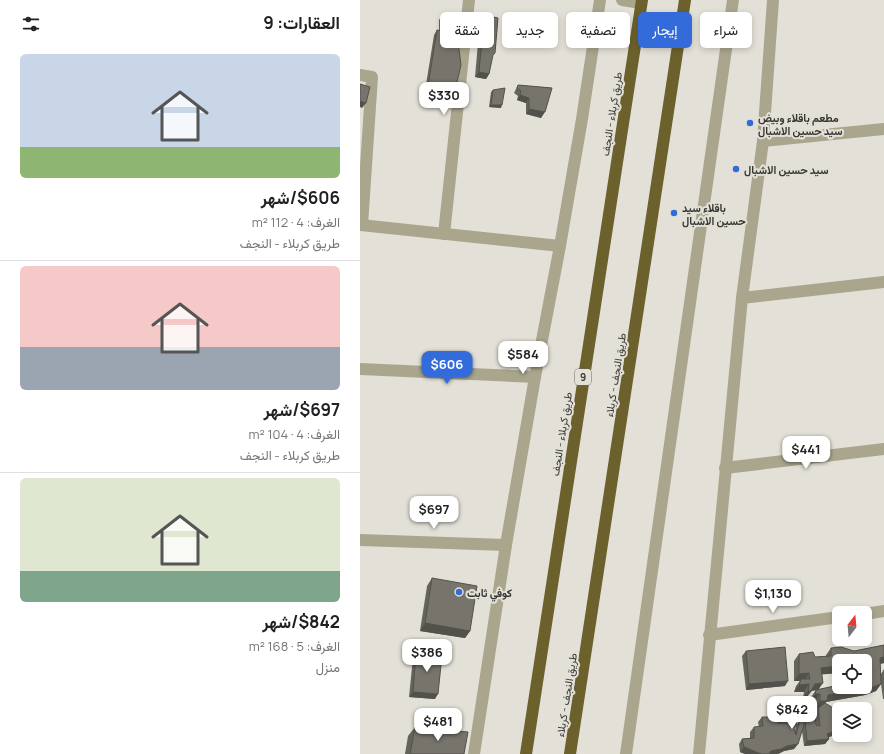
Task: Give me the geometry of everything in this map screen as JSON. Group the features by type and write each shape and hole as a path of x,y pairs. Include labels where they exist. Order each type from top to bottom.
{"highway":[{"name":"طريق النجف - کربلاء","path":"570,754 686,0"},
{"name":"طريق کربلاء - النجف","path":"526,754 642,1"}],"street":[{"path":"444,234 469,0"},
{"path":"474,754 506,545 582,119 600,0"},
{"path":"622,0 642,1"},
{"path":"626,754 733,0"},
{"path":"699,754 742,298 763,141 773,0"},
{"path":"360,75 372,77 361,225 560,246"},
{"path":"763,141 884,129"},
{"path":"742,298 884,282"},
{"path":"360,369 535,377"},
{"path":"725,468 884,449"},
{"path":"360,540 506,545"},
{"path":"872,613 884,611"},
{"path":"710,635 832,618"}],"building":[{"path":"494,17 498,18 495,53 493,55 489,74 479,72 481,48 494,48"},
{"path":"437,30 440,31 440,48 459,48 461,65 454,95 427,92"},
{"path":"360,84 370,87 366,103 360,101"},
{"path":"518,85 552,88 545,112 529,109 529,98 520,95 521,91 517,88"},
{"path":"505,88 502,105 491,105 493,90"},
{"path":"432,578 477,586 470,631 425,623"},
{"path":"884,645 884,657 880,658 881,684 872,687 872,654 832,654 832,667 821,668 823,683 815,684 811,691 808,691 809,684 799,685 801,679 810,679 809,673 799,674 799,654 813,652 815,657 831,656 831,648 841,647 854,651"},
{"path":"785,647 788,681 749,684 746,651"},
{"path":"416,652 442,655 438,694 413,692"},
{"path":"832,687 832,694 834,694 828,695 827,701 820,701 820,694 815,694 816,690"},
{"path":"798,702 814,706 816,725 820,726 818,708 825,703 832,707 832,732 827,734 829,739 807,741 805,721"},
{"path":"778,705 797,705 799,716 796,720 780,723"},
{"path":"762,717 779,717 778,723 797,723 794,729 796,735 800,720 805,721 798,744 771,751 769,754 761,754 744,747 742,739 754,738 754,727 763,726"},
{"path":"415,727 468,732 464,754 410,754"}],"place":[{"name":"مطعم باقلاء وبيض سيد حسين الاشبال","path":"750,123"},
{"name":"سيد حسين الاشبال","path":"736,169"},
{"name":"باقلاء سيد حسين الاشبال","path":"674,213"},
{"name":"كوفي ثابت","path":"459,592"}]}
